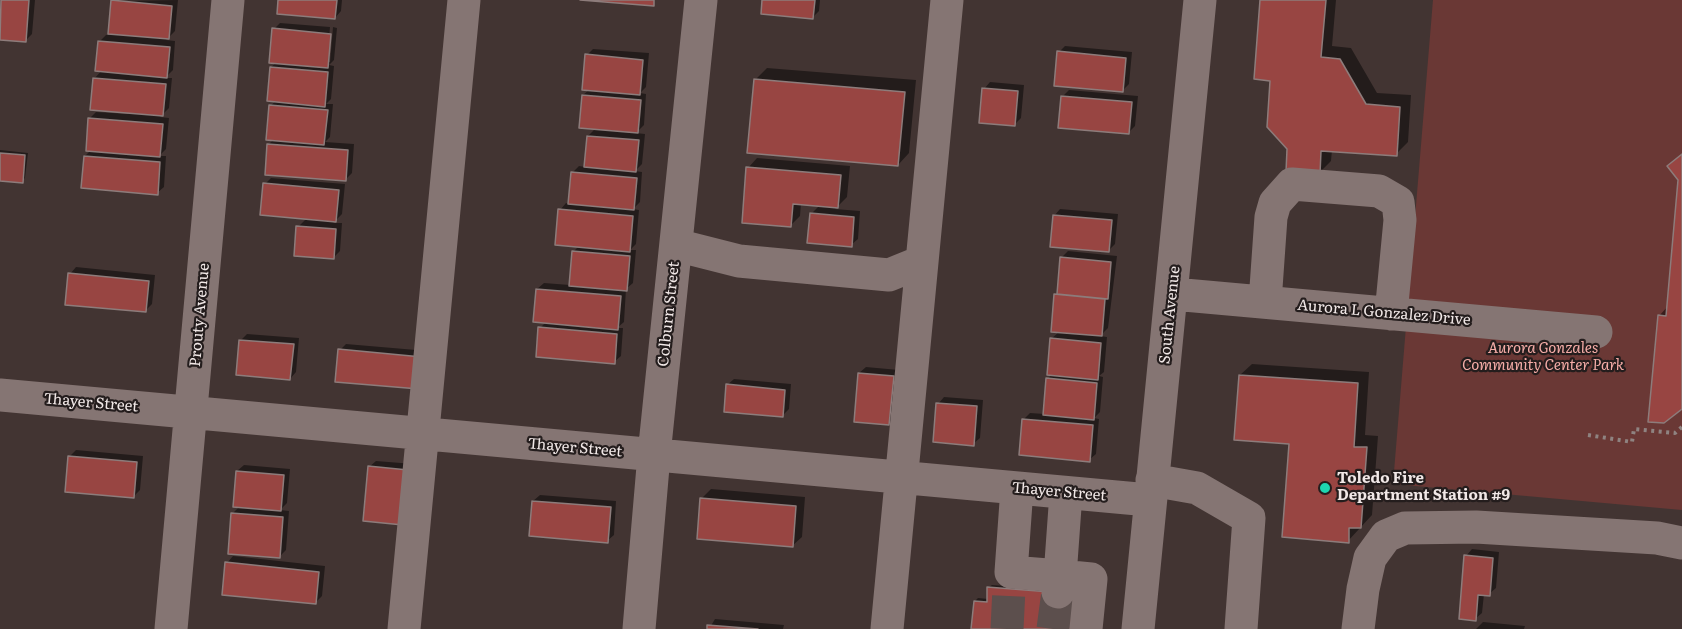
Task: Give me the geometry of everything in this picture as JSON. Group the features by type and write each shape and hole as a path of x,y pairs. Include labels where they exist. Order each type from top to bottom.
{"street":[{"name":"Prouty Avenue","path":"171,629 228,0"},
{"path":"404,629 464,0"},
{"name":"Colburn Street","path":"639,629 654,455 701,0"},
{"path":"887,629 946,0"},
{"name":"South Avenue","path":"1138,629 1173,294 1200,0"},
{"path":"1265,302 1271,217 1275,202 1292,184 1379,191 1398,202 1400,220 1391,314"},
{"path":"676,245 739,261 889,274 921,262"},
{"name":"Aurora L Gonzalez Drive","path":"1173,294 1596,332"},
{"name":"Thayer Street","path":"0,395 1066,493 1197,488 1248,518 1241,629"},
{"path":"1017,488 1010,580 1142,581"},
{"path":"1066,493 1070,582 1086,629"},
{"path":"1358,629 1370,558 1386,536 1405,528 1476,527 1657,538 1682,543"}],"path":[{"path":"1588,435 1632,442 1634,429 1675,433 1682,427"}],"green space":[{"name":"Aurora Gonzales Community Center Park","path":"1433,0 1682,0 1682,510 1393,484"}],"building":[{"path":"1,0 29,0 26,42 0,40"},
{"path":"111,0 172,6 169,39 108,34"},
{"path":"278,0 337,0 335,19 277,14"},
{"path":"580,0 654,0 654,6"},
{"path":"762,0 815,0 813,19 761,14"},
{"path":"1260,0 1326,0 1321,57 1340,59 1366,104 1400,107 1397,156 1321,151 1320,174 1286,172 1287,149 1267,127 1270,81 1254,79"},
{"path":"272,28 331,34 328,68 269,63"},
{"path":"98,41 170,47 167,78 95,71"},
{"path":"1057,51 1126,58 1123,92 1054,86"},
{"path":"585,54 643,60 640,95 582,90"},
{"path":"270,67 328,72 325,107 267,101"},
{"path":"93,78 166,84 163,116 90,110"},
{"path":"754,79 905,92 898,166 747,153"},
{"path":"982,88 1018,91 1015,126 979,123"},
{"path":"582,95 641,100 638,133 579,128"},
{"path":"1061,96 1132,102 1129,134 1058,128"},
{"path":"269,105 328,110 324,145 266,140"},
{"path":"88,118 163,124 160,157 86,151"},
{"path":"587,136 639,140 636,172 584,167"},
{"path":"267,144 348,150 346,181 265,175"},
{"path":"0,153 25,155 23,183 0,181"},
{"path":"1682,154 1682,409 1664,423 1648,422 1658,315 1666,316 1678,180 1667,166"},
{"path":"84,156 160,162 158,195 81,188"},
{"path":"746,167 841,175 838,208 793,204 791,227 742,223"},
{"path":"571,172 637,178 634,210 568,204"},
{"path":"263,183 339,190 336,222 260,215"},
{"path":"558,209 633,216 630,252 555,245"},
{"path":"810,213 854,217 852,247 807,243"},
{"path":"1053,215 1112,220 1109,252 1050,247"},
{"path":"296,226 336,229 334,259 294,256"},
{"path":"572,251 630,256 627,291 569,286"},
{"path":"1060,257 1111,262 1108,299 1057,294"},
{"path":"68,273 149,281 146,312 65,305"},
{"path":"536,289 621,296 618,330 533,322"},
{"path":"1054,294 1105,299 1102,336 1051,332"},
{"path":"538,327 617,334 615,364 536,357"},
{"path":"1050,338 1101,343 1098,380 1047,375"},
{"path":"239,340 294,344 290,380 236,375"},
{"path":"338,349 422,357 419,389 335,382"},
{"path":"858,373 894,376 889,425 854,422"},
{"name":"Toledo Fire Department Station #9","path":"1239,375 1358,383 1354,447 1367,447 1361,528 1349,528 1349,543 1282,537 1289,444 1234,440"},
{"path":"1046,378 1097,383 1094,420 1043,415"},
{"path":"726,384 785,390 783,417 724,412"},
{"path":"936,403 977,406 974,446 933,442"},
{"path":"1022,419 1093,425 1090,462 1019,455"},
{"path":"68,456 137,462 134,498 65,492"},
{"path":"368,466 408,470 403,525 363,521"},
{"path":"236,471 284,475 281,511 233,507"},
{"path":"700,498 796,506 793,547 697,539"},
{"path":"532,501 611,507 608,543 529,536"},
{"path":"231,513 283,517 280,558 228,554"},
{"path":"1464,555 1493,558 1490,596 1478,595 1476,621 1459,619"},
{"path":"225,562 319,572 316,604 222,595"},
{"path":"987,587 1076,594 1073,629 971,629 974,601 987,602"},
{"path":"707,625 758,629 707,629"}],"tunnel":[{"path":"1007,629 1009,588"},
{"path":"1053,629 1058,592"}],"place":[{"name":"Toledo Fire Department Station #9","path":"1325,488"}]}
